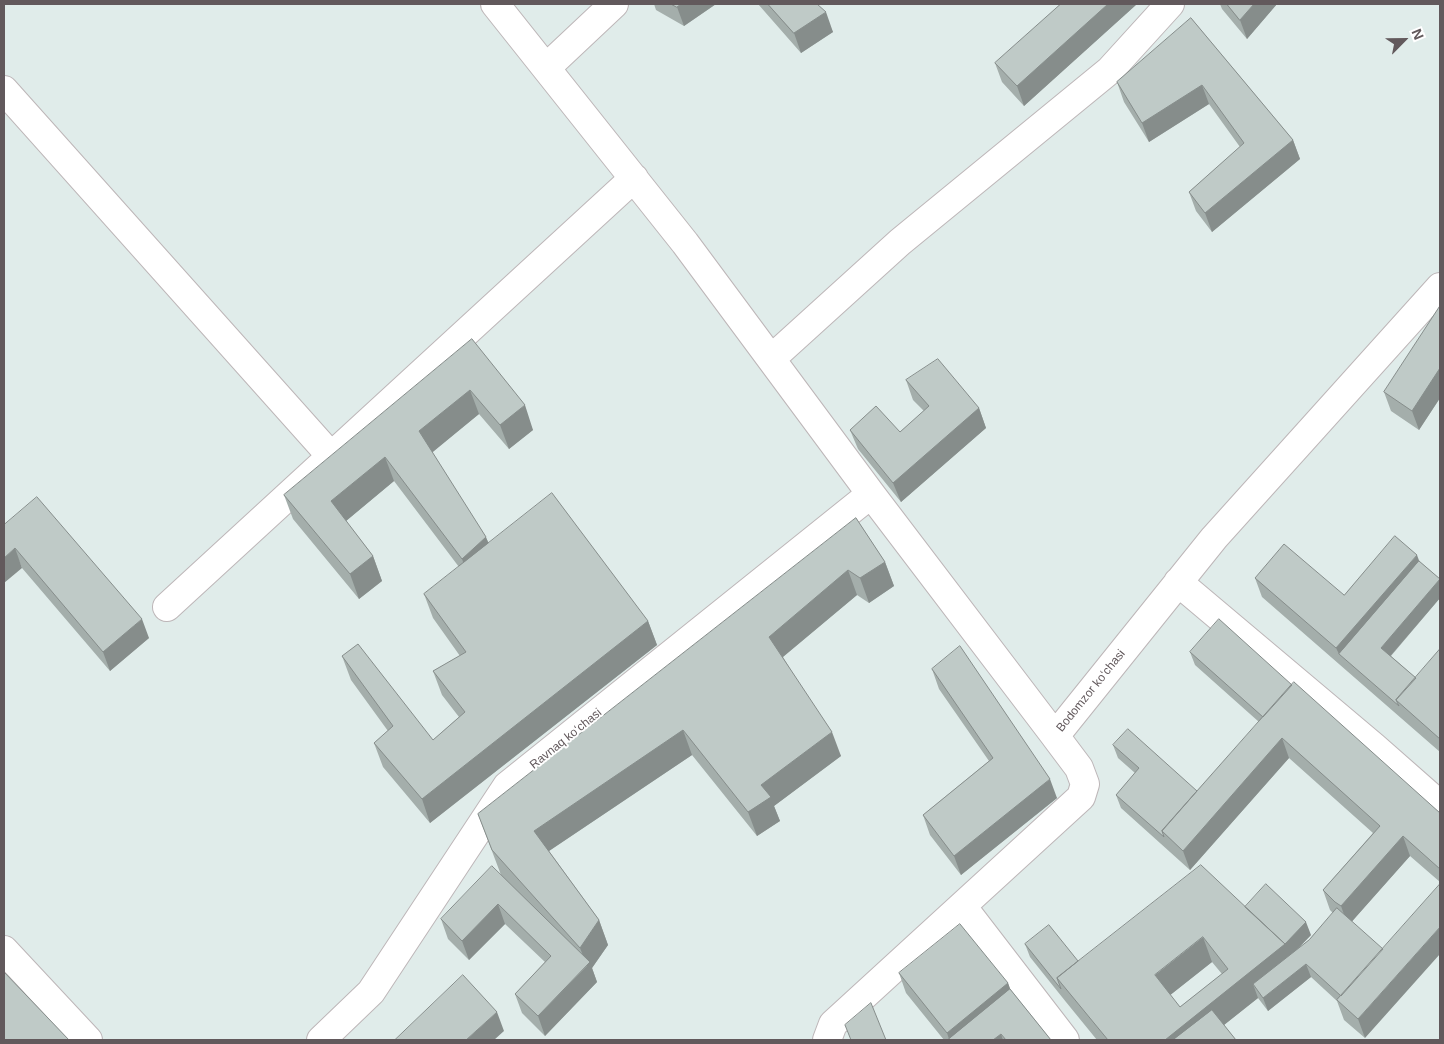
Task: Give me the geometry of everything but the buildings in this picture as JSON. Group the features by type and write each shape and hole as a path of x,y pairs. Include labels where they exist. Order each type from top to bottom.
{"street":[{"path":"495,4 685,243 870,494 1055,736"},
{"path":"546,68 614,4"},
{"path":"771,360 900,242 1110,70 1170,4"},
{"path":"4,90 331,456"},
{"path":"167,608 634,178"},
{"name":"Bodomzor koʻchasi","path":"827,1040 833,1024 1081,797 1085,784 1079,768 1055,736 1214,538 1440,287"},
{"name":"Ravnaq koʻchasi","path":"321,1040 371,992 507,786 870,494"},
{"path":"1178,582 1440,805"},
{"path":"962,906 1065,1040"},
{"path":"4,950 88,1040"}]}
